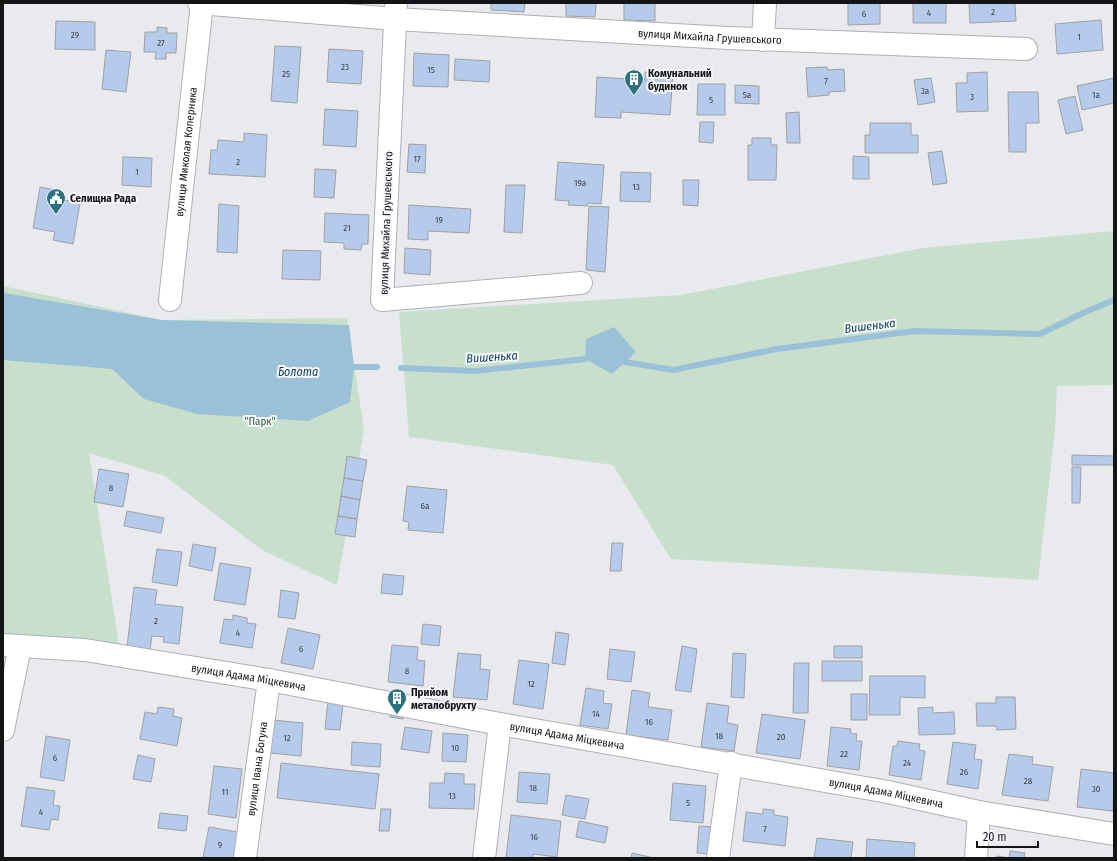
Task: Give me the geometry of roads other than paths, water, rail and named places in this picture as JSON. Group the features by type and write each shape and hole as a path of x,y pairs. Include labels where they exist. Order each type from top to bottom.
{"street":[{"name":"вулиця Михайла Грушевського","path":"201,3 395,11 763,40 1026,49"},
{"name":"вулиця Миколая Коперника","path":"170,300 201,3"},
{"path":"763,40 765,3"},
{"name":"вулиця Михайла Грушевського","path":"395,11 382,300 581,283"},
{"path":"3,730 11,646"},
{"name":"вулиця Адама Міцкевича","path":"11,646 85,650 268,680 500,724 731,763 888,792 979,812 1114,834"},
{"name":"вулиця Івана Богуна","path":"245,858 268,680"},
{"path":"484,858 500,724"},
{"path":"718,858 731,763"},
{"path":"976,858 979,812"}],"water":[{"name":"Болота","path":"4,293 162,320 349,325 354,367 350,402 308,421 197,414 144,399 112,369 3,360"},
{"path":"614,327 636,352 612,374 585,359 586,339"}],"waterway":[{"name":"Вишенька","path":"625,362 673,370 777,349 915,331 1040,334 1085,312 1114,300"},
{"name":"Вишенька","path":"401,368 475,371 585,359"},
{"name":"Вишенька","path":"354,367 377,367"}],"place":[{"name":"Комунальний будинок","path":"634,96"},
{"name":"Селищна Рада","path":"56,215"},
{"name":"Прийом металобрухту","path":"397,715"}],"park label":[{"name":"\"Парк\"","path":"260,421"}]}
